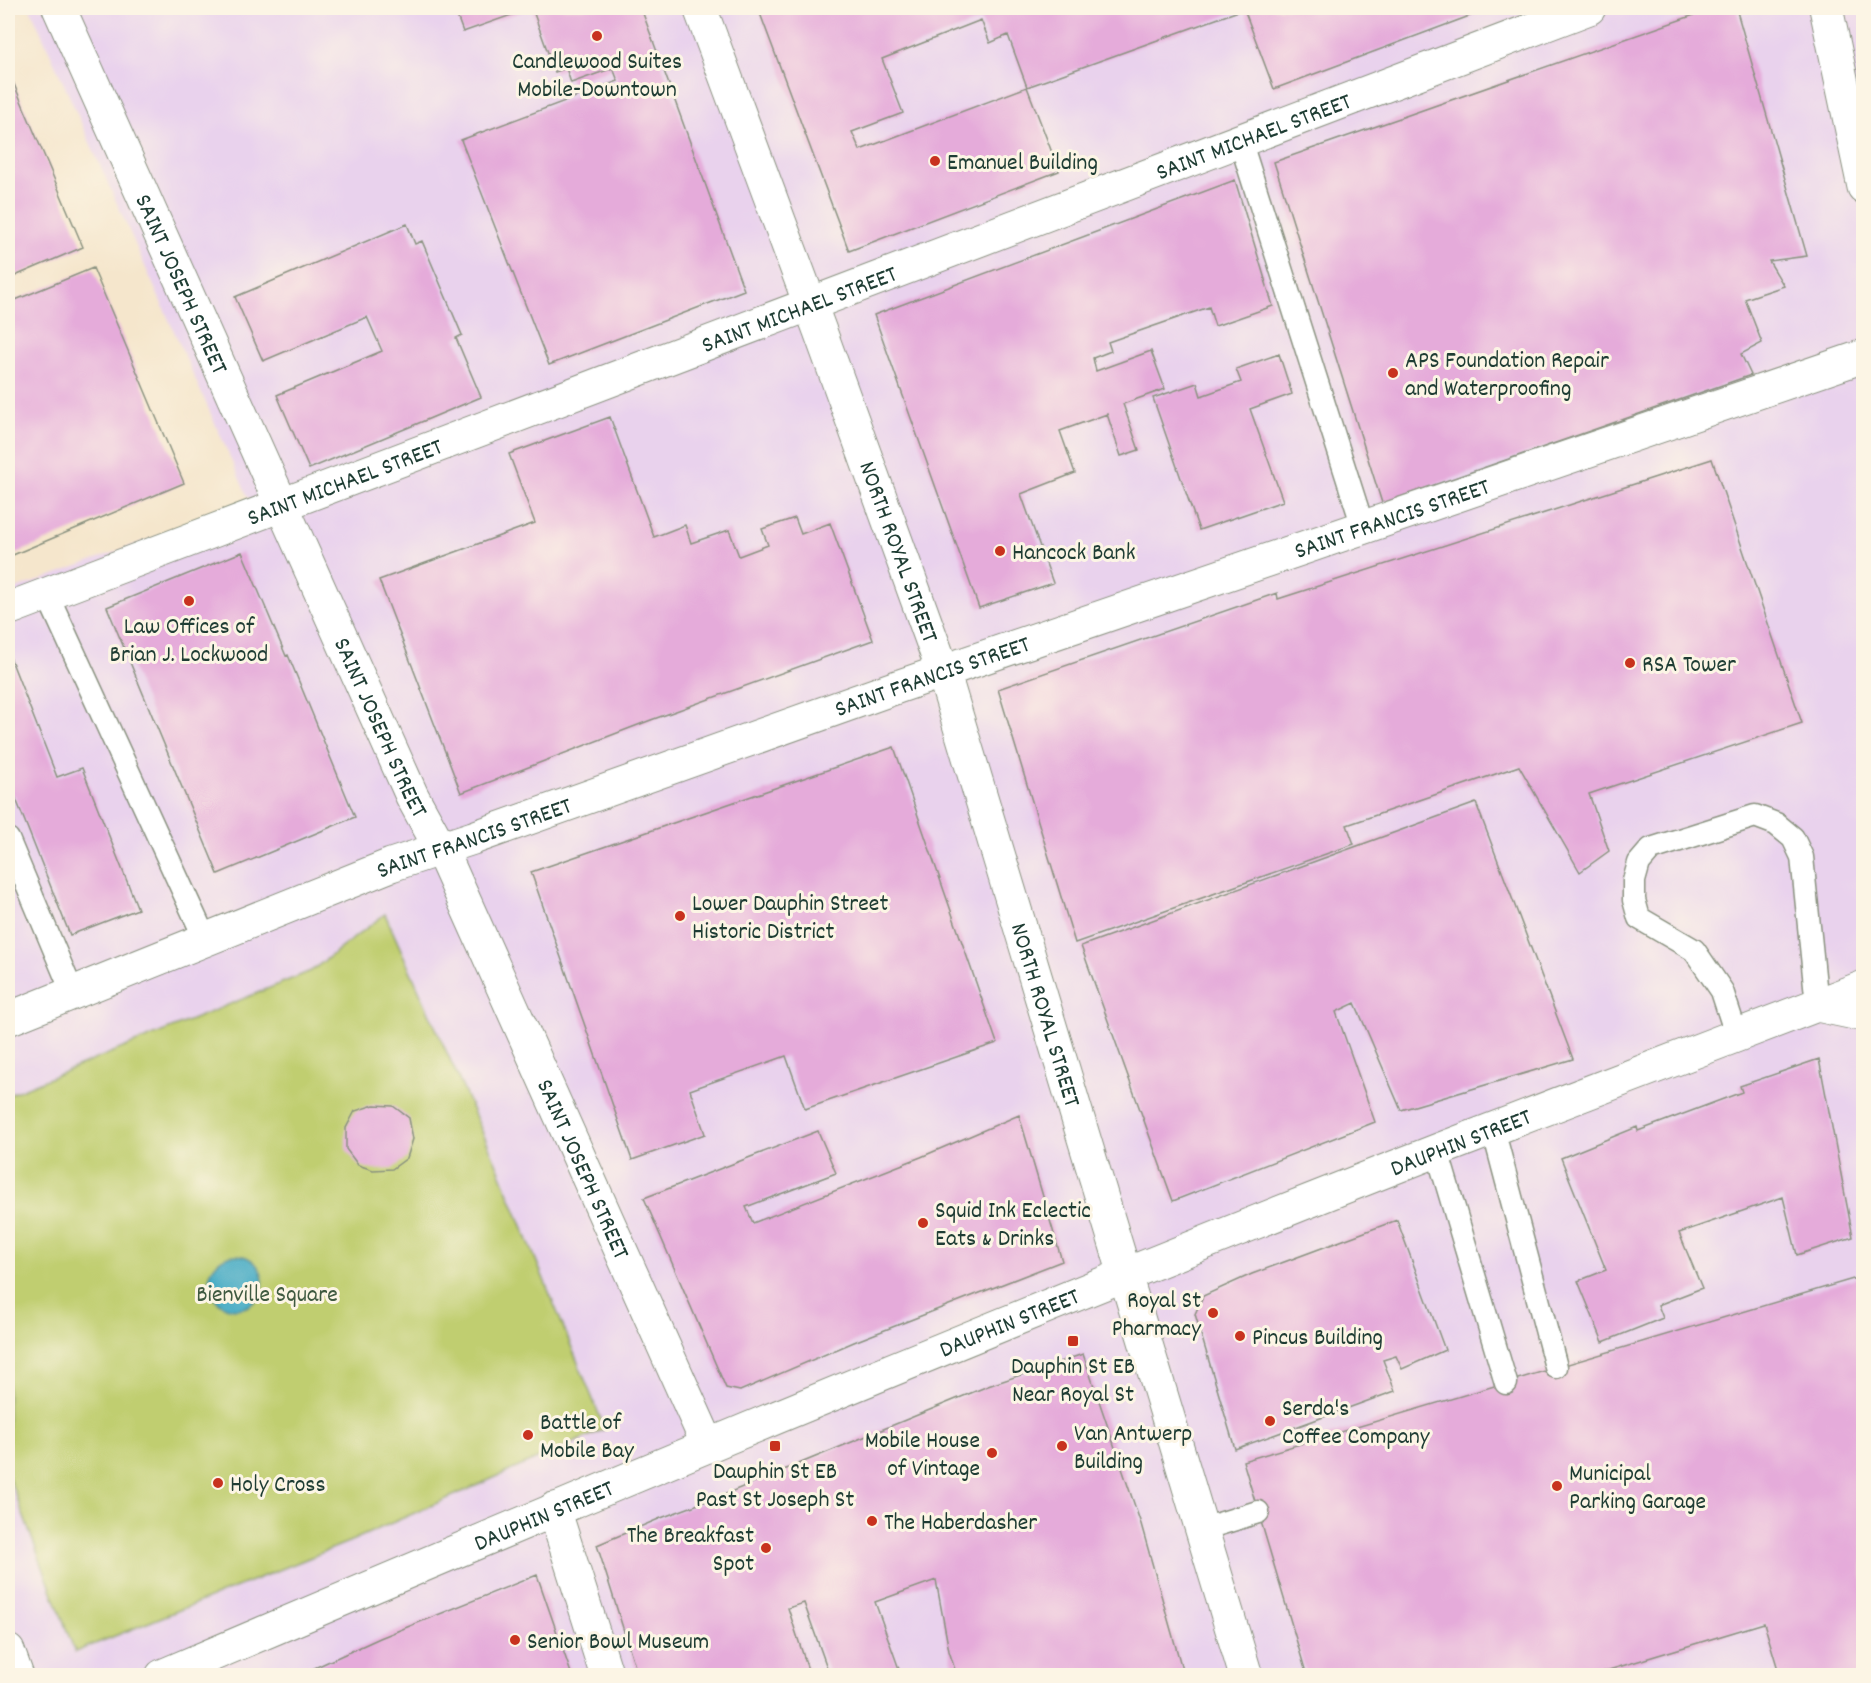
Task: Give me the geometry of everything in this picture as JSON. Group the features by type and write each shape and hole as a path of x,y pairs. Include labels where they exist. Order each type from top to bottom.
{"main road":[{"name":"SAINT JOSEPH STREET","path":"59,8 281,506 412,796 441,849 708,1445"},
{"name":"NORTH ROYAL STREET","path":"700,8 811,304 943,671 1246,1676"},
{"name":"SAINT MICHAEL STREET","path":"8,609 1589,8"},
{"path":"1826,8 1863,187"},
{"name":"SAINT FRANCIS STREET","path":"8,1019 391,865 943,671 1863,356"},
{"name":"DAUPHIN STREET","path":"162,1676 554,1509 1124,1276 1493,1129 1863,987"},
{"path":"1817,1005 1863,1015"},
{"path":"554,1509 608,1676"},
{"path":"8,1651 17,1676"}],"lane":[{"path":"1240,140 1363,527"},
{"path":"47,594 206,941"},
{"path":"1737,1037 1722,991 1694,950 1639,918 1634,900 1634,881 1639,863 1651,849 1755,816 1776,824 1793,838 1802,857 1817,1005"},
{"path":"8,839 74,994"},
{"path":"1493,1129 1556,1367"},
{"path":"1437,1151 1506,1383"},
{"path":"1203,1529 1258,1512"}],"shaded area":[{"path":"30,8 1863,8 1863,1675 8,1676 8,592 250,502"}],"green space":[{"name":"Bienville Square","path":"385,914 498,1167 605,1429 351,1541 75,1652 8,1475 8,1095 311,971"}],"water":[{"path":"231,1255 241,1255 251,1259 259,1267 263,1282 259,1297 251,1305 241,1309 231,1309 221,1305 213,1297 209,1287 209,1277 213,1267 221,1259"}],"building":[{"name":"Candlewood Suites Mobile-Downtown","path":"454,8 531,8 463,32"},
{"path":"532,8 641,8 744,290 549,365 461,140 618,81 613,68 571,83 566,68 555,72"},
{"path":"758,8 1491,8 1274,89 1244,9 1027,87 1059,171 849,251","holes":["981,20 990,43 1008,35 1027,87 860,150 852,132 903,113 882,59"]},
{"path":"1714,8 1736,8 1807,256 1769,261 1784,286 1745,299 1762,343 1741,354 1751,375 1382,503 1274,162"},
{"path":"8,70 83,247 8,279"},
{"path":"1235,180 1273,306 1215,326 1209,307 1108,342 1111,351 1093,358 1096,371 1151,351 1165,389 1123,404 1139,450 1121,456 1107,414 1060,431 1075,473 1021,494 1053,583 979,608 874,315"},
{"path":"407,224 415,244 422,241 462,335 456,338 481,397 309,469 277,395 382,351 367,317 263,361 235,297"},
{"path":"93,268 184,483 8,557 8,303"},
{"path":"1279,354 1292,394 1250,409 1283,501 1199,530 1153,398 1197,383 1201,396 1241,382 1236,369"},
{"path":"610,417 654,537 685,525 691,543 729,530 739,556 768,545 762,529 795,518 801,534 830,523 873,640 651,720 461,793 379,580 535,523 509,454"},
{"path":"1712,459 1802,723 1589,794 1609,851 1580,872 1519,766 1347,825 1354,844 1075,943 998,689 1277,593 1278,599"},
{"path":"242,552 286,656 288,655 355,817 218,874 107,607"},
{"path":"8,652 57,777 82,768 138,909 70,935 14,794 8,797"},
{"path":"894,747 997,1043 805,1109 786,1056 690,1090 705,1134 632,1160 531,872"},
{"path":"1476,803 1573,1059 1401,1110 1355,1003 1336,1012 1375,1122 1173,1201 1081,946"},
{"path":"8,947 12,959 8,961"},
{"path":"1819,1059 1853,1237 1797,1255 1783,1197 1679,1233 1702,1288 1658,1305 1663,1318 1603,1342 1578,1281 1606,1270 1561,1158 1637,1127 1638,1131 1742,1092 1740,1086"},
{"path":"374,1105 393,1106 409,1118 413,1139 407,1158 392,1169 373,1170 358,1165 346,1149 346,1128 355,1111"},
{"path":"1019,1115 1062,1261 854,1342 740,1391 726,1388 644,1198 818,1131 836,1173 746,1207 753,1223 921,1157"},
{"path":"1397,1220 1445,1350 1402,1369 1396,1356 1383,1360 1395,1391 1235,1449 1195,1314 1203,1296 1252,1274"},
{"name":"Municipal Parking Garage","path":"1863,1276 1863,1676 1780,1676 1764,1623 1589,1676 1307,1676 1243,1461"},
{"path":"1083,1354 1141,1524 1184,1676 957,1676 949,1651 936,1580 875,1602 899,1669 881,1676 830,1676 804,1603 788,1608 810,1676 638,1676 597,1545 988,1386"},
{"path":"537,1575 572,1676 297,1676 380,1638"}],"place":[{"name":"Candlewood Suites Mobile-Downtown","path":"597,36"},
{"name":"Emanuel Building","path":"935,161"},
{"name":"APS Foundation Repair and Waterproofing","path":"1393,373"},
{"name":"Hancock Bank","path":"1000,551"},
{"name":"Law Offices of Brian J. Lockwood","path":"189,601"},
{"name":"RSA Tower","path":"1630,663"},
{"name":"Lower Dauphin Street Historic District","path":"680,916"},
{"name":"Squid Ink Eclectic Eats & Drinks","path":"923,1223"},
{"name":"Royal St Pharmacy","path":"1213,1313"},
{"name":"Pincus Building","path":"1240,1336"},
{"name":"Dauphin St EB Near Royal St","path":"1073,1341"},
{"name":"Serda's Coffee Company","path":"1270,1421"},
{"name":"Battle of Mobile Bay","path":"528,1435"},
{"name":"Dauphin St EB Past St Joseph St","path":"775,1446"},
{"name":"Van Antwerp Building","path":"1062,1446"},
{"name":"Mobile House of Vintage","path":"992,1453"},
{"name":"Holy Cross","path":"218,1483"},
{"name":"Municipal Parking Garage","path":"1557,1486"},
{"name":"The Haberdasher","path":"872,1521"},
{"name":"The Breakfast Spot","path":"766,1548"},
{"name":"Senior Bowl Museum","path":"515,1640"}]}
